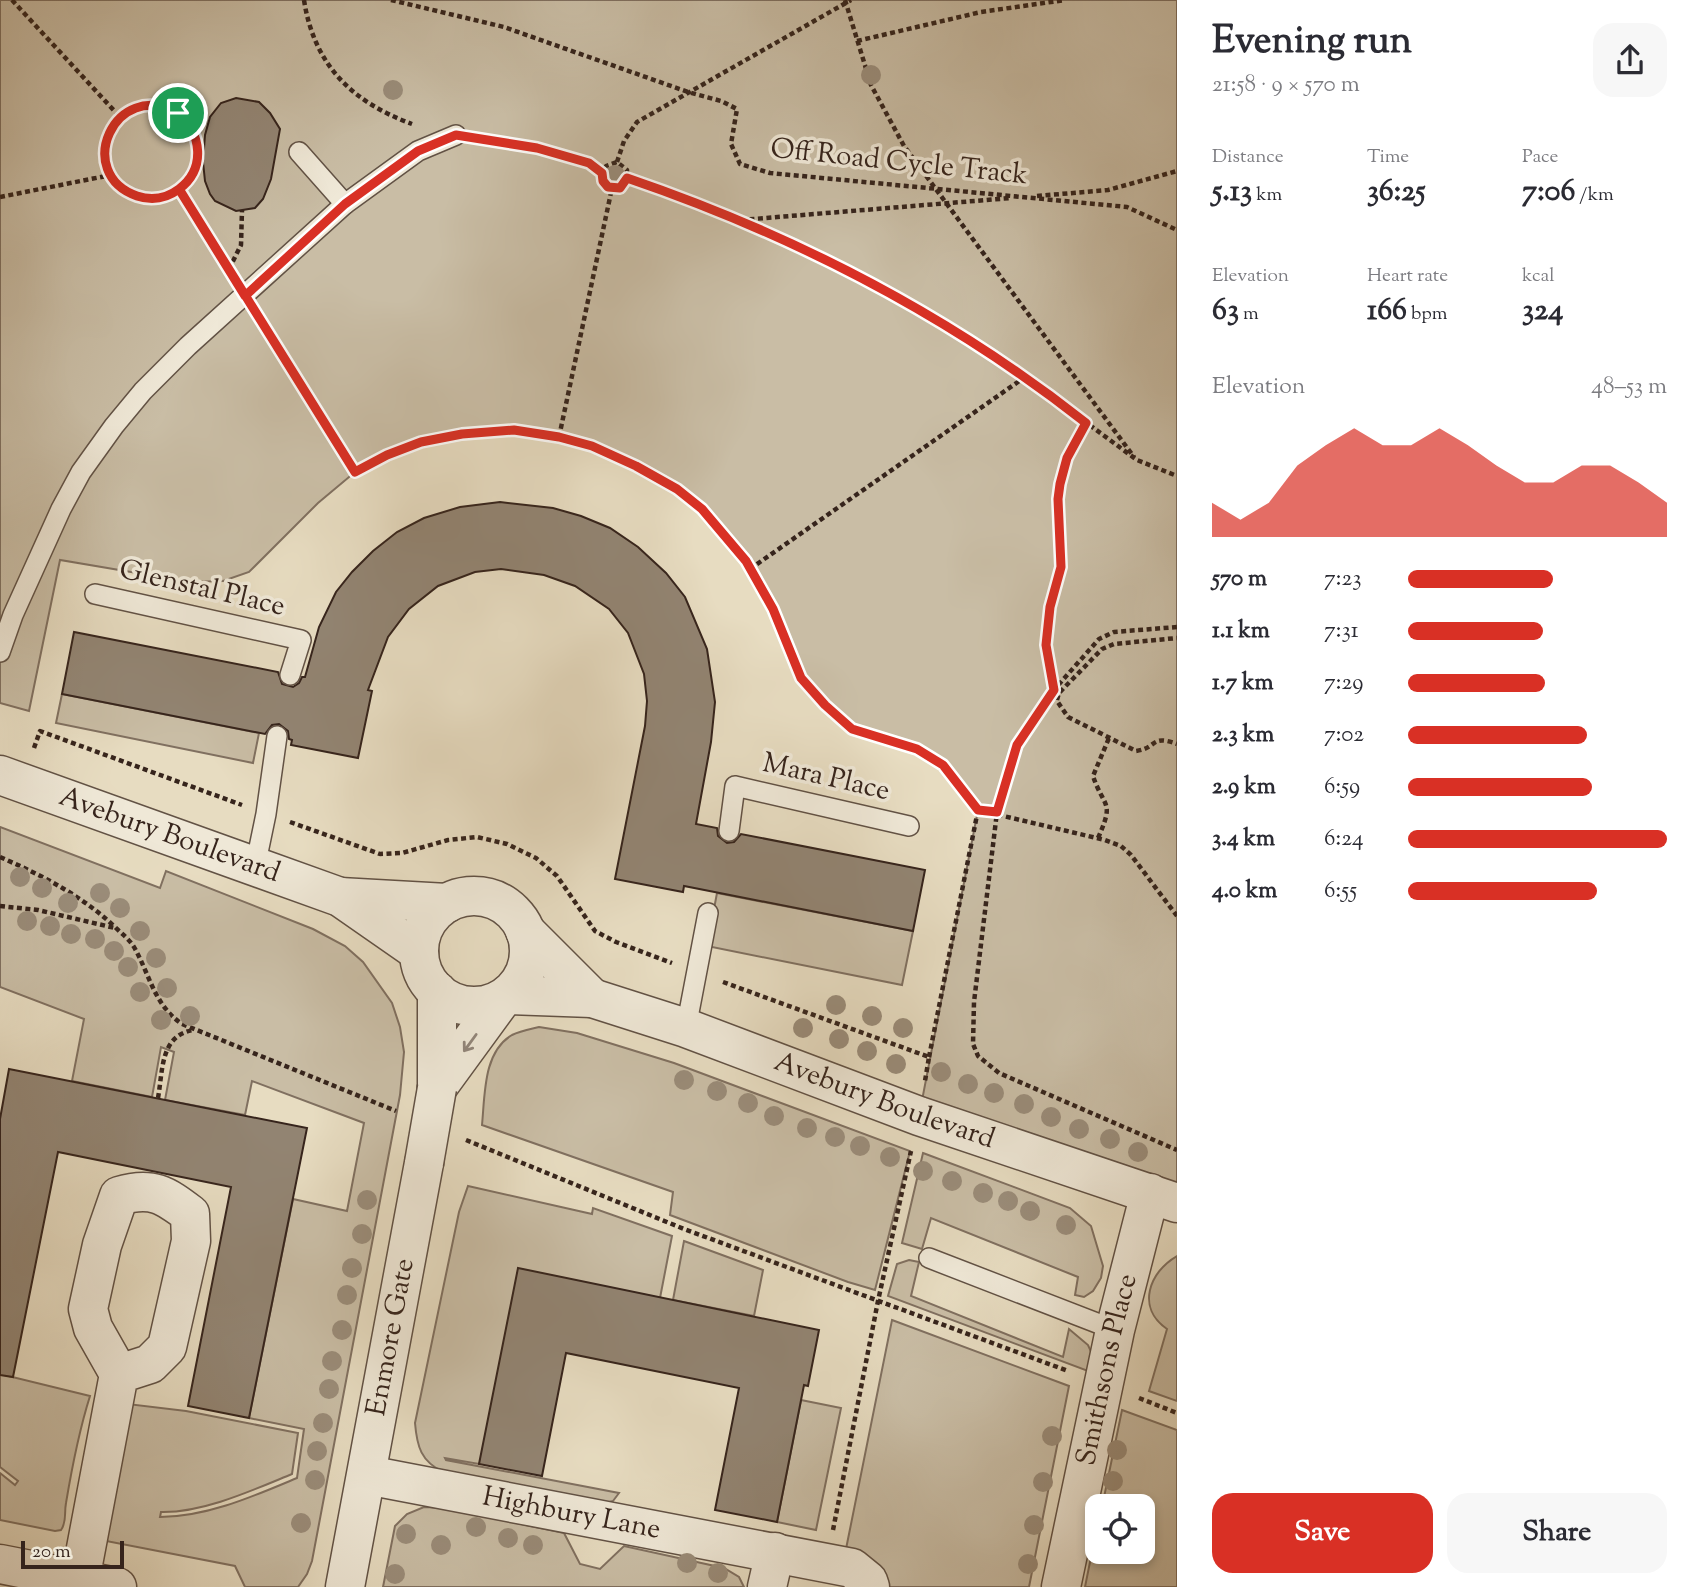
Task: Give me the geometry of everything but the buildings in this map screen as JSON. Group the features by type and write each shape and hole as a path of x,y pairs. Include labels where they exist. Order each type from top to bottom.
{"street":[{"name":"Avebury Boulevard","path":"16,766 256,867 340,897 419,953"},
{"name":"Avebury Boulevard","path":"340,897 447,903"},
{"path":"465,897 484,897 501,903 516,915 526,931 529,948 527,965 520,981 505,997 486,1005 468,1006 452,1001 427,980 419,953 421,937 426,924 447,903 465,897"},
{"name":"Avebury Boulevard","path":"526,931 592,998"},
{"name":"Enmore Gate","path":"345,1587 437,1088 437,991"},
{"name":"Avebury Boulevard","path":"505,997 592,998 686,1028 919,1116 1163,1198"},
{"name":"Enmore Gate","path":"437,1088 505,997"},
{"name":"Smithsons Place","path":"1061,1587 1115,1330 1163,1198"},
{"path":"80,1580 119,1374"},
{"name":"Highbury Lane","path":"367,1475 771,1570 827,1563 852,1568 868,1581 870,1587"},
{"path":"0,1564 117,1587"}],"lane":[{"path":"0,652 36,560 81,472 143,391 188,346 345,204 418,151 456,135"},
{"path":"299,152 345,204"},
{"name":"Glenstal Place","path":"95,594 301,640 290,675"},
{"path":"256,867 277,736"},
{"name":"Mara Place","path":"729,831 735,786 909,826"},
{"path":"686,1028 708,913"},
{"path":"929,1258 1115,1330"}],"path":[{"path":"12,0 120,117"},
{"path":"304,0 319,49 340,80 380,111 420,127 537,148 589,163 602,173"},
{"name":"Off Road Cycle Track","path":"391,0 504,27 688,92 721,101 737,109 731,144 740,164 770,173 1127,207 1177,230"},
{"path":"856,41 981,12 1065,0"},
{"path":"617,163 624,141 637,122 847,1 856,41 871,85 904,146 1137,460"},
{"path":"148,105 169,108 186,120 201,149 195,169 179,189 165,196 145,198 125,191 111,175 107,166 105,145 112,125 120,117 128,111 148,105"},
{"path":"617,163 627,170 627,178 620,188 612,188 603,181 602,173 606,166 617,163"},
{"path":"740,220 1108,190 1177,171"},
{"path":"0,197 111,175"},
{"path":"627,178 740,220 888,294 970,340 1137,460 1177,476"},
{"path":"559,437 612,188"},
{"path":"179,189 355,472 387,455 421,442 462,434 514,430 559,437 603,451 636,466 677,489 702,509 750,569 773,609 801,678 811,691 852,729 917,749 943,765 978,810 997,812 1121,846 1131,855 1177,916"},
{"path":"229,270 241,245 242,210"},
{"path":"750,569 1025,377"},
{"path":"1086,423 1067,458 1058,499 1061,567 1050,607 1046,645 1056,701 1068,717 1136,751 1144,750 1156,740 1177,744"},
{"path":"1177,627 1114,632 1099,639 1054,690 1017,745 997,812 974,1002 974,1044 978,1056 999,1073 1177,1150"},
{"path":"1056,701 1059,693 1102,649 1114,644 1177,638"},
{"path":"16,766 40,731 380,854 402,853 448,840 477,837 507,844 536,858 557,876 595,931 696,972 929,1057"},
{"path":"1098,838 1107,816 1107,805 1093,776 1109,738"},
{"path":"827,1563 878,1301 919,1116 978,810"},
{"path":"0,857 64,888 99,911 133,945 158,1000 171,1016 206,1034"},
{"path":"0,906 38,910 116,929"},
{"path":"158,1098 170,1042 183,1032 194,1030"},
{"path":"660,1219 1177,1413"}],"shaded area":[{"path":"0,0 1177,0 1177,1203 919,1116 978,810 943,765 917,749 852,729 825,705 801,678 759,582 746,561 702,509 677,489 592,446 543,433 514,430 462,434 421,442 387,455 355,472 318,503 249,572 223,581 190,582 60,560 29,711 0,703"},
{"path":"62,694 259,733 253,763 56,723"},
{"path":"0,827 160,888 166,871 313,929 345,946 363,962 392,1003 404,1052 400,1095 312,1561 298,1587 245,1587 235,1566 101,1540 128,1404 186,1411 298,1433 292,1474 211,1505 161,1512 160,1517 213,1509 297,1478 304,1429 249,1418 293,1199 347,1211 364,1123 252,1081 245,1115 165,1100 174,1052 161,1047 152,1097 72,1081 84,1019 0,987"},
{"path":"717,893 913,931 902,985 707,946"},
{"path":"539,1027 577,1033 674,1063 910,1151 875,1290 670,1215 673,1192 482,1125 487,1075 495,1052 512,1035"},
{"path":"923,1153 1070,1208 1091,1226 1103,1266 1101,1278 1093,1291 1084,1297 1075,1295 1078,1277 931,1218 922,1249 902,1243"},
{"path":"468,1186 592,1214 593,1208 672,1236 660,1298 579,1282 479,1464 445,1458 619,1493 613,1501 602,1504 443,1472 430,1463 422,1452 415,1423 459,1212"},
{"path":"684,1241 763,1270 754,1316 673,1300"},
{"path":"1177,1256 1177,1401 1149,1391 1167,1329 1157,1320 1149,1301 1153,1281 1159,1271"},
{"path":"909,1260 919,1262 911,1296 1063,1357 1069,1329 1088,1345 1093,1356 1088,1371 888,1296 897,1264"},
{"path":"892,1320 1069,1386 1029,1587 887,1587 846,1549"},
{"path":"0,1374 90,1396 76,1449 65,1521 61,1530 0,1520 0,1473 15,1485 18,1481 0,1467"},
{"path":"801,1400 841,1408 816,1530 777,1522"},
{"path":"1122,1410 1177,1430 1177,1587 1085,1587 1090,1564 1155,1564 1155,1494 1105,1494"},
{"path":"424,1507 445,1508 564,1533 580,1564 600,1569 624,1546 724,1568 739,1577 744,1587 383,1587 395,1526 407,1514"}],"route":[{"path":"178,113 158,105 137,107 128,111 112,125 107,135 107,166 117,184 135,195 155,198 179,189 245,296 345,204 418,151 456,135 537,148 589,163 602,173 603,181 608,187 620,188 627,178 722,212 769,233 970,340 1086,423 1067,458 1058,499 1061,567 1050,607 1046,645 1054,690 1017,745 997,812 978,810 943,765 917,749 852,729 825,705 801,678 773,609 746,561 702,509 677,489 636,466 592,446 543,433 514,430 462,434 421,442 387,455 355,472 260,321 179,189 195,169 198,148 192,128 178,113"}]}
